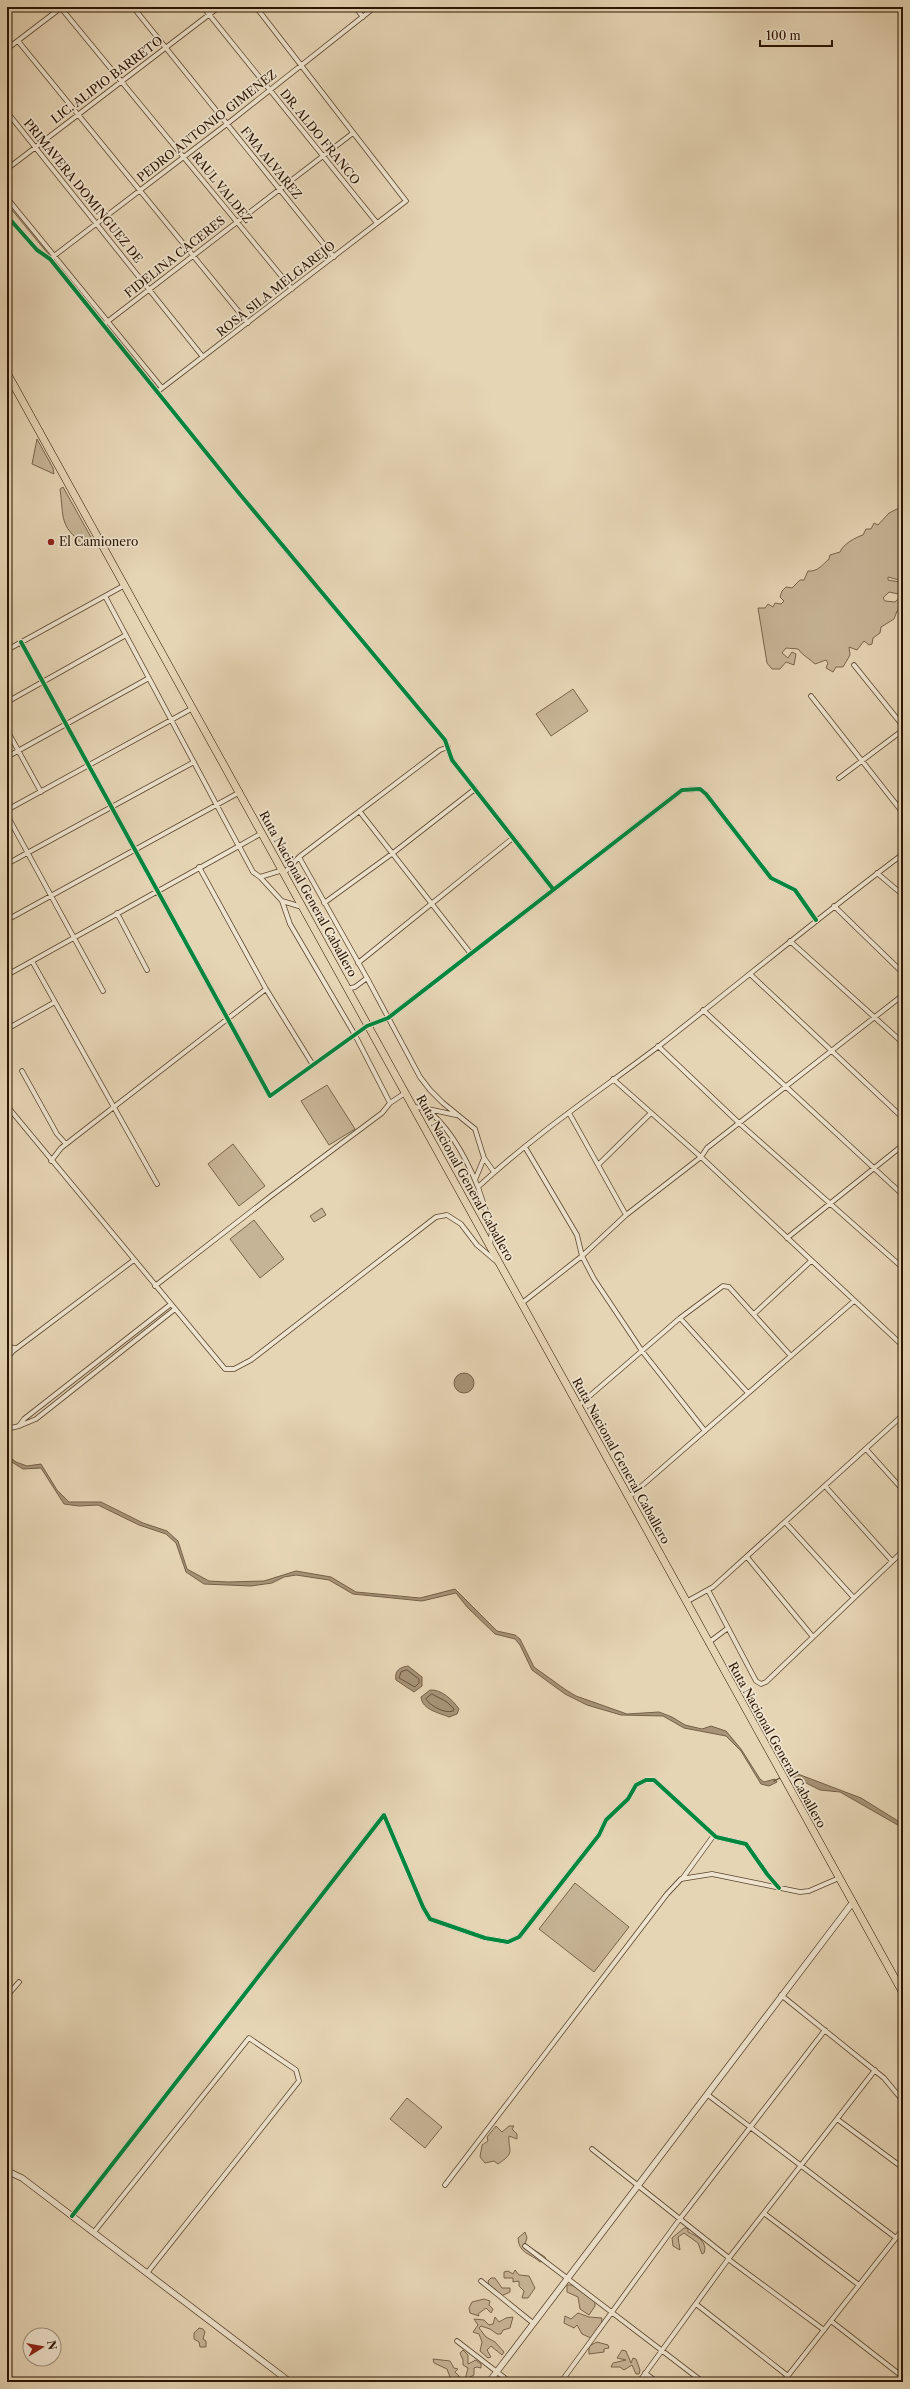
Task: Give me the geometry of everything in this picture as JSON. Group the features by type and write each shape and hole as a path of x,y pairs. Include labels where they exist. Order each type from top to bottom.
{"highway":[{"name":"Ruta Nacional General Caballero","path":"7,373 126,584 284,871 367,1026 903,1992"}],"street":[{"path":"7,49 61,7"},
{"name":"RAUL VALDEZ","path":"61,7 292,289"},
{"name":"FMA ALVAREZ","path":"133,7 334,257"},
{"name":"DR. ALDO FRANCO","path":"203,7 378,223"},
{"name":"LIC. ALIPIO BARRETO","path":"7,169 219,7"},
{"path":"256,7 353,133"},
{"path":"355,7 363,17"},
{"name":"PEDRO ANTONIO GIMENEZ","path":"50,259 270,91 375,7"},
{"path":"18,40 248,322"},
{"name":"PRIMAVERA DOMINGUEZ DE","path":"7,112 203,357"},
{"name":"FIDELINA CACERES","path":"103,325 353,133"},
{"name":"ROSA SILA MELGAREJO","path":"158,392 406,201 353,133"},
{"path":"7,198 162,388"},
{"path":"7,216 37,250 50,259 238,492 445,740 452,760 553,889"},
{"path":"7,649 126,584"},
{"path":"105,596 253,872 260,877 282,901 290,924 355,1035 390,1104"},
{"path":"7,702 126,635"},
{"path":"21,642 90,765 184,941 270,1096 367,1026 388,1018 682,790 695,789 706,794 771,878 795,890 816,920"},
{"path":"854,665 903,726"},
{"path":"7,757 149,678"},
{"path":"810,696 903,813"},
{"path":"7,810 194,708"},
{"path":"7,730 41,792"},
{"path":"839,778 903,730"},
{"path":"260,877 284,871 299,857 440,750 448,747"},
{"path":"7,864 194,762"},
{"path":"324,903 393,853 475,789"},
{"path":"7,920 240,792"},
{"path":"360,812 393,853 430,904 471,954"},
{"path":"7,815 73,938 104,991"},
{"path":"7,975 262,832"},
{"path":"358,963 513,838"},
{"path":"478,1186 525,1146 658,1046 816,920 903,854"},
{"path":"299,857 388,1018 430,1090 475,1129 484,1158 494,1172"},
{"path":"199,867 266,989 313,1065"},
{"path":"877,873 903,895"},
{"path":"282,901 303,908"},
{"path":"834,906 903,973"},
{"path":"117,913 146,970"},
{"path":"790,941 903,1043"},
{"path":"32,961 157,1184"},
{"path":"750,974 830,1051 903,1118"},
{"path":"347,989 354,987 366,978"},
{"path":"51,1161 66,1144 266,989"},
{"path":"522,1303 582,1256 626,1215 701,1157 707,1148 903,995"},
{"path":"7,1029 55,1002"},
{"path":"703,1010 903,1195"},
{"path":"658,1046 739,1123 903,1268"},
{"path":"22,1071 57,1134 66,1144"},
{"path":"614,1079 701,1157 903,1346"},
{"path":"155,1286 270,1196 382,1113 390,1104 405,1093"},
{"path":"7,1106 155,1286 226,1369 234,1369 251,1360 436,1218 447,1215 461,1224 477,1246 499,1264"},
{"path":"413,1107 459,1115"},
{"path":"425,1108 451,1138 478,1186 492,1229 490,1247"},
{"path":"569,1113 599,1164 626,1215"},
{"path":"599,1164 651,1113"},
{"path":"787,1238 903,1145"},
{"path":"525,1146 577,1235 582,1256 594,1279 642,1351 704,1431"},
{"path":"475,1180 484,1158"},
{"path":"7,1358 17,1348 134,1260"},
{"path":"754,1314 811,1261"},
{"path":"578,1406 680,1318 723,1286 729,1287 791,1356"},
{"path":"629,1497 854,1301"},
{"path":"19,1426 24,1419 171,1304"},
{"path":"7,1429 36,1419 175,1309"},
{"path":"680,1318 748,1393"},
{"path":"7,1347 17,1348"},
{"path":"686,1602 708,1590 747,1557 903,1415"},
{"path":"866,1449 903,1490"},
{"path":"825,1486 892,1561"},
{"path":"785,1522 854,1598"},
{"path":"708,1590 756,1681 761,1684 766,1682 903,1550"},
{"path":"747,1557 813,1637"},
{"path":"708,1643 728,1628"},
{"path":"72,2216 384,1815 423,1907 430,1919 485,1938 508,1942 519,1937 599,1835 606,1820 628,1799 636,1785 646,1780 654,1780 716,1837 746,1844 767,1874 779,1888"},
{"path":"445,2185 667,1894 681,1879 714,1835"},
{"path":"681,1879 712,1874 789,1891 809,1892 839,1878"},
{"path":"489,2382 636,2185 708,2095 781,1995 853,1902"},
{"path":"7,1996 19,1982"},
{"path":"781,1995 875,2070 884,2078 903,2102"},
{"path":"561,2382 679,2220 825,2030"},
{"path":"94,2232 249,2038 296,2070 299,2081 147,2273"},
{"path":"639,2382 729,2259 875,2070"},
{"path":"708,2095 896,2238"},
{"path":"837,2119 903,2168"},
{"path":"592,2150 729,2259 824,2330"},
{"path":"7,2171 22,2178 290,2382"},
{"path":"765,2214 859,2286"},
{"path":"783,2382 903,2229"},
{"path":"526,2246 612,2314 703,2382"},
{"path":"482,2281 533,2323"},
{"path":"696,2304 788,2376"},
{"path":"831,2321 903,2377"},
{"path":"457,2342 510,2382"},
{"path":"645,2373 657,2382"}],"shaded area":[{"path":"7,199 50,253 49,255 7,204"},
{"path":"56,260 102,317 101,318 54,262"},
{"path":"108,327 110,327 159,387 156,388"},
{"path":"37,439 53,468 54,474 32,464"},
{"path":"63,487 92,539 83,544 66,526 60,489"},
{"path":"901,502 903,544 900,548 903,556 903,581 888,577 888,580 900,582 901,588 898,594 889,592 883,598 885,601 895,602 903,594 903,609 897,611 894,619 881,627 880,633 873,638 872,644 869,645 864,641 857,650 849,647 850,655 843,667 836,667 833,672 826,668 828,663 826,660 815,664 798,649 786,648 782,653 788,658 792,652 796,654 794,665 786,662 780,669 772,669 767,663 758,608 765,608 768,604 773,607 775,603 781,604 784,601 780,597 782,591 786,587 792,588 800,580 804,580 808,571 815,570 820,567 829,559 830,555 840,552 853,539 863,535 866,529 871,529 874,523 878,525 889,513 899,508"},
{"path":"573,689 588,711 551,736 536,714"},
{"path":"327,1085 355,1129 329,1145 301,1101"},
{"path":"233,1144 265,1186 239,1206 208,1164"},
{"path":"322,1208 326,1215 314,1222 310,1216"},
{"path":"254,1220 284,1259 260,1278 230,1239"},
{"path":"575,1883 629,1927 594,1972 539,1929"},
{"path":"407,2098 442,2127 425,2148 390,2119"},
{"path":"496,2126 502,2132 509,2126 514,2126 512,2129 517,2134 517,2139 509,2136 510,2152 504,2160 498,2164 494,2161 485,2163 480,2157 482,2145 488,2141 487,2137"},
{"path":"684,2228 688,2228 688,2232 701,2240 705,2249 704,2253 702,2254 698,2243 684,2233 678,2237 680,2250 673,2246 672,2238"},
{"path":"525,2232 527,2238 525,2244 545,2257 546,2261 540,2262 520,2247 518,2238"},
{"path":"515,2270 519,2275 529,2276 535,2288 528,2298 522,2298 524,2291 519,2286 519,2281 513,2282 513,2278 504,2278 504,2272 508,2271 513,2274"},
{"path":"491,2278 495,2278 502,2288 510,2288 510,2292 501,2296 497,2294 496,2290 489,2286 488,2281"},
{"path":"567,2285 572,2285 595,2301 595,2306 589,2315 580,2309 578,2297 567,2292"},
{"path":"484,2299 490,2301 489,2305 493,2309 491,2313 486,2308 478,2314 479,2316 470,2313 469,2308 472,2302"},
{"path":"578,2313 589,2317 602,2318 601,2327 593,2339 582,2334 577,2325 574,2328 564,2323 565,2316 571,2319"},
{"path":"495,2317 499,2322 506,2318 513,2317 510,2328 503,2330 501,2334 497,2334 490,2329 481,2326 479,2328 486,2337 495,2342 504,2352 502,2355 491,2346 487,2350 491,2357 488,2358 480,2351 482,2342 479,2334 473,2332 478,2325 474,2319 484,2320 489,2325 493,2324"},
{"path":"199,2328 203,2329 205,2332 203,2339 206,2341 206,2347 200,2347 199,2342 194,2339 194,2333"},
{"path":"597,2342 608,2345 609,2348 604,2349 604,2352 589,2354 589,2346"},
{"path":"463,2350 468,2355 468,2364 476,2360 481,2364 481,2368 474,2368 474,2375 470,2377 470,2380 475,2382 459,2382 465,2380 468,2368 463,2365 463,2360 460,2353"},
{"path":"622,2350 626,2351 631,2363 633,2358 636,2359 640,2370 639,2374 636,2374 632,2365 624,2370 620,2367 611,2367 613,2363 626,2360 617,2358"},
{"path":"433,2359 450,2361 454,2368 458,2369 455,2372 459,2376 459,2382 441,2382 446,2378 451,2380 447,2369 434,2363"}],"water":[{"path":"464,1373 471,1376 474,1383 471,1390 464,1393 457,1390 454,1383 457,1376"},
{"path":"7,1455 16,1462 27,1466 41,1464 57,1490 69,1502 101,1502 143,1523 167,1531 178,1541 187,1569 209,1581 264,1581 296,1571 331,1577 356,1592 420,1598 455,1589 497,1631 515,1635 520,1639 534,1667 576,1696 627,1714 659,1712 672,1717 685,1725 702,1729 711,1726 726,1731 741,1749 760,1779 764,1782 775,1779 777,1782 769,1786 761,1784 741,1751 726,1736 684,1728 663,1716 621,1715 587,1705 565,1694 532,1670 520,1645 515,1639 495,1634 467,1607 456,1593 422,1601 353,1594 329,1580 296,1575 284,1577 272,1583 251,1586 204,1584 186,1572 176,1543 166,1534 139,1525 98,1505 79,1506 64,1504 41,1468 23,1469 7,1459"},
{"path":"408,1666 422,1677 422,1686 414,1692 396,1680 398,1670 402,1667"},
{"path":"430,1690 438,1691 450,1699 459,1709 457,1714 449,1717 428,1708 422,1701 421,1697"},
{"path":"790,1771 861,1798 903,1824 903,1828 840,1792 820,1790 794,1777 787,1777 784,1773"}],"waterway":[{"path":"774,1781 782,1777"}],"cycle path":[{"path":"7,216 37,250 50,259 238,492 445,740 452,760 553,889"},
{"path":"21,642 270,1096 367,1026 388,1018 682,790 700,789 706,794 771,878 795,890 816,920"},
{"path":"72,2216 384,1815 423,1907 430,1919 485,1938 508,1942 519,1937 599,1835 606,1820 628,1799 636,1785 646,1780 654,1780 716,1837 746,1844 767,1874 779,1888"}],"place":[{"name":"El Camionero","path":"51,542"}]}
